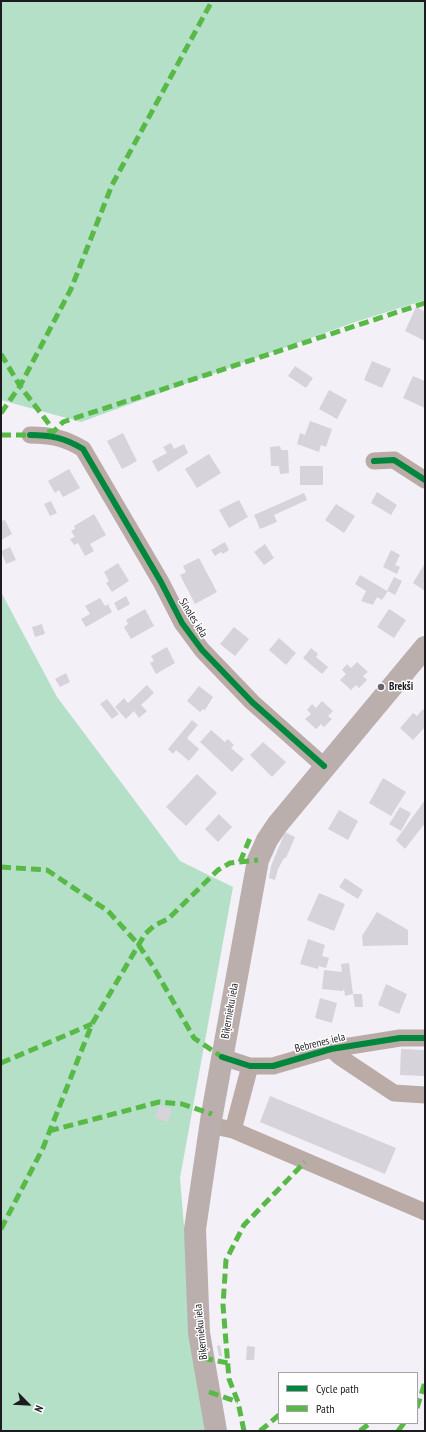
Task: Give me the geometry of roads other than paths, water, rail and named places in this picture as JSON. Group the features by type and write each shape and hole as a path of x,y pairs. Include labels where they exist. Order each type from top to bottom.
{"main road":[{"name":"Biķernieku iela","path":"216,1431 199,1333 195,1229 210,1125 258,860 267,840 277,825 324,766 425,647"}],"street":[{"name":"Sinoles iela","path":"30,435 50,435 68,440 83,449 161,582 182,623 202,650 252,702 324,766"},
{"path":"374,461 394,460 425,480"},
{"name":"Bebrenes iela","path":"222,1057 250,1066 273,1066 331,1049 400,1038 425,1038"},
{"path":"331,1049 340,1057 394,1093 425,1095"},
{"path":"233,1130 250,1066"},
{"path":"210,1125 233,1130 425,1212"}],"place":[{"name":"Brekši","path":"381,687"}]}
